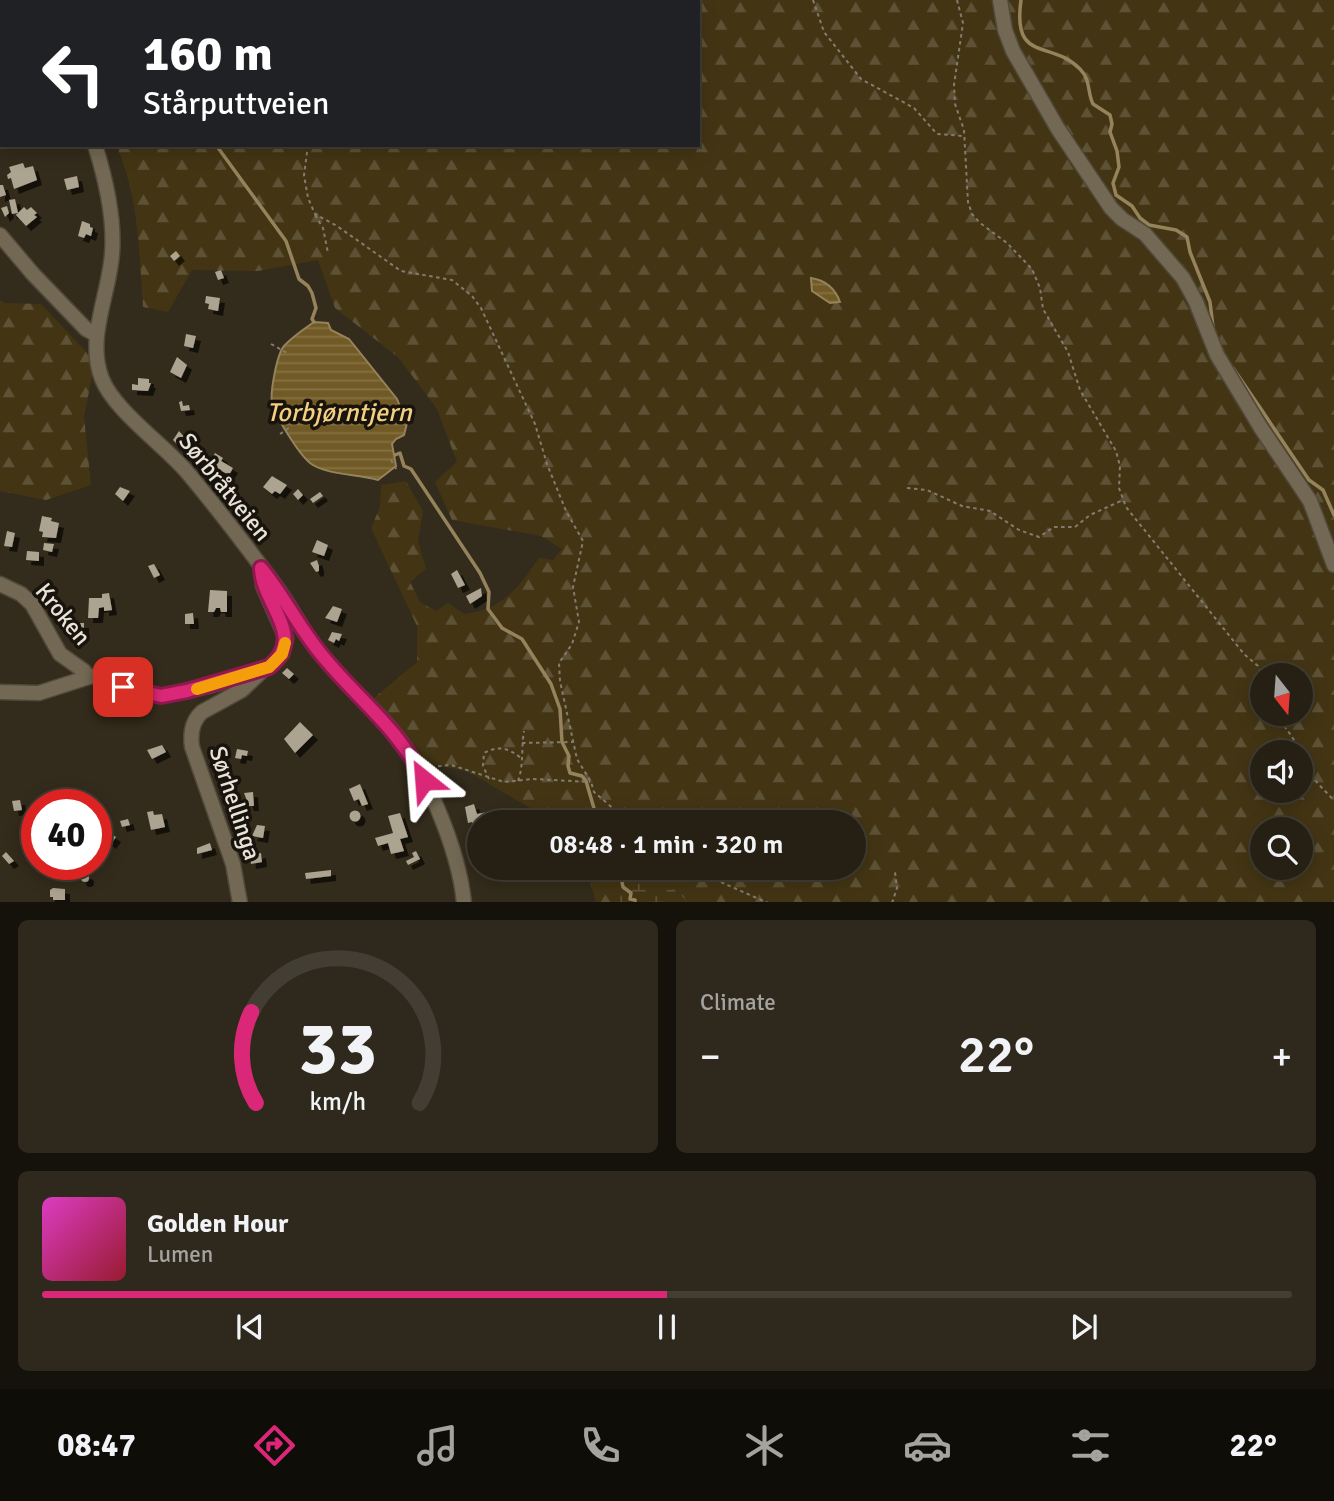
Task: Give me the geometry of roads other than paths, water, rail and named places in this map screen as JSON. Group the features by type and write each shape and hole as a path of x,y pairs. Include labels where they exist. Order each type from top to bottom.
{"street":[{"path":"1000,0 1013,51 1058,129 1111,208 1145,234 1184,278 1217,355 1261,428 1310,501 1334,565"},
{"name":"Sørbråtveien","path":"96,147 106,184 113,238 111,269 97,335 97,357 102,379 113,398 185,470 236,532 316,648 392,730 417,768 447,835 464,902"},
{"path":"0,234 33,274 86,329 97,335"},
{"name":"Sørhellinga","path":"240,902 233,864 192,747 192,730 202,712 242,690 282,654 286,638 263,586 261,568"},
{"name":"Kroken","path":"0,583 21,594 32,604 60,654 84,671 86,676"},
{"path":"0,692 38,693 86,676 161,696 263,669"}],"water":[{"path":"811,278 828,286 840,302 830,303 812,291"},
{"name":"Torbjørntjern","path":"314,322 328,323 331,330 349,339 397,399 407,423 404,435 392,444 396,466 378,480 324,470 310,463 282,425 274,409 273,382 281,350"}],"waterway":[{"path":"1021,0 1022,34 1028,42 1069,60 1080,69 1086,77 1093,104 1110,115 1110,132 1119,167 1113,183 1116,195 1132,206 1149,225 1176,230 1187,237 1190,252 1210,302 1213,327"},
{"path":"217,147 286,241 299,279 312,293 316,308 312,319 314,322"},
{"path":"1233,368 1309,480 1323,490 1334,515"},
{"path":"395,455 400,453 404,466 411,469 480,573 489,592 488,609 502,628 522,639 551,684 560,709 562,742 569,756 570,773 582,776 586,781 594,810"},
{"path":"624,880 623,887 631,893 630,899 635,902"}]}
